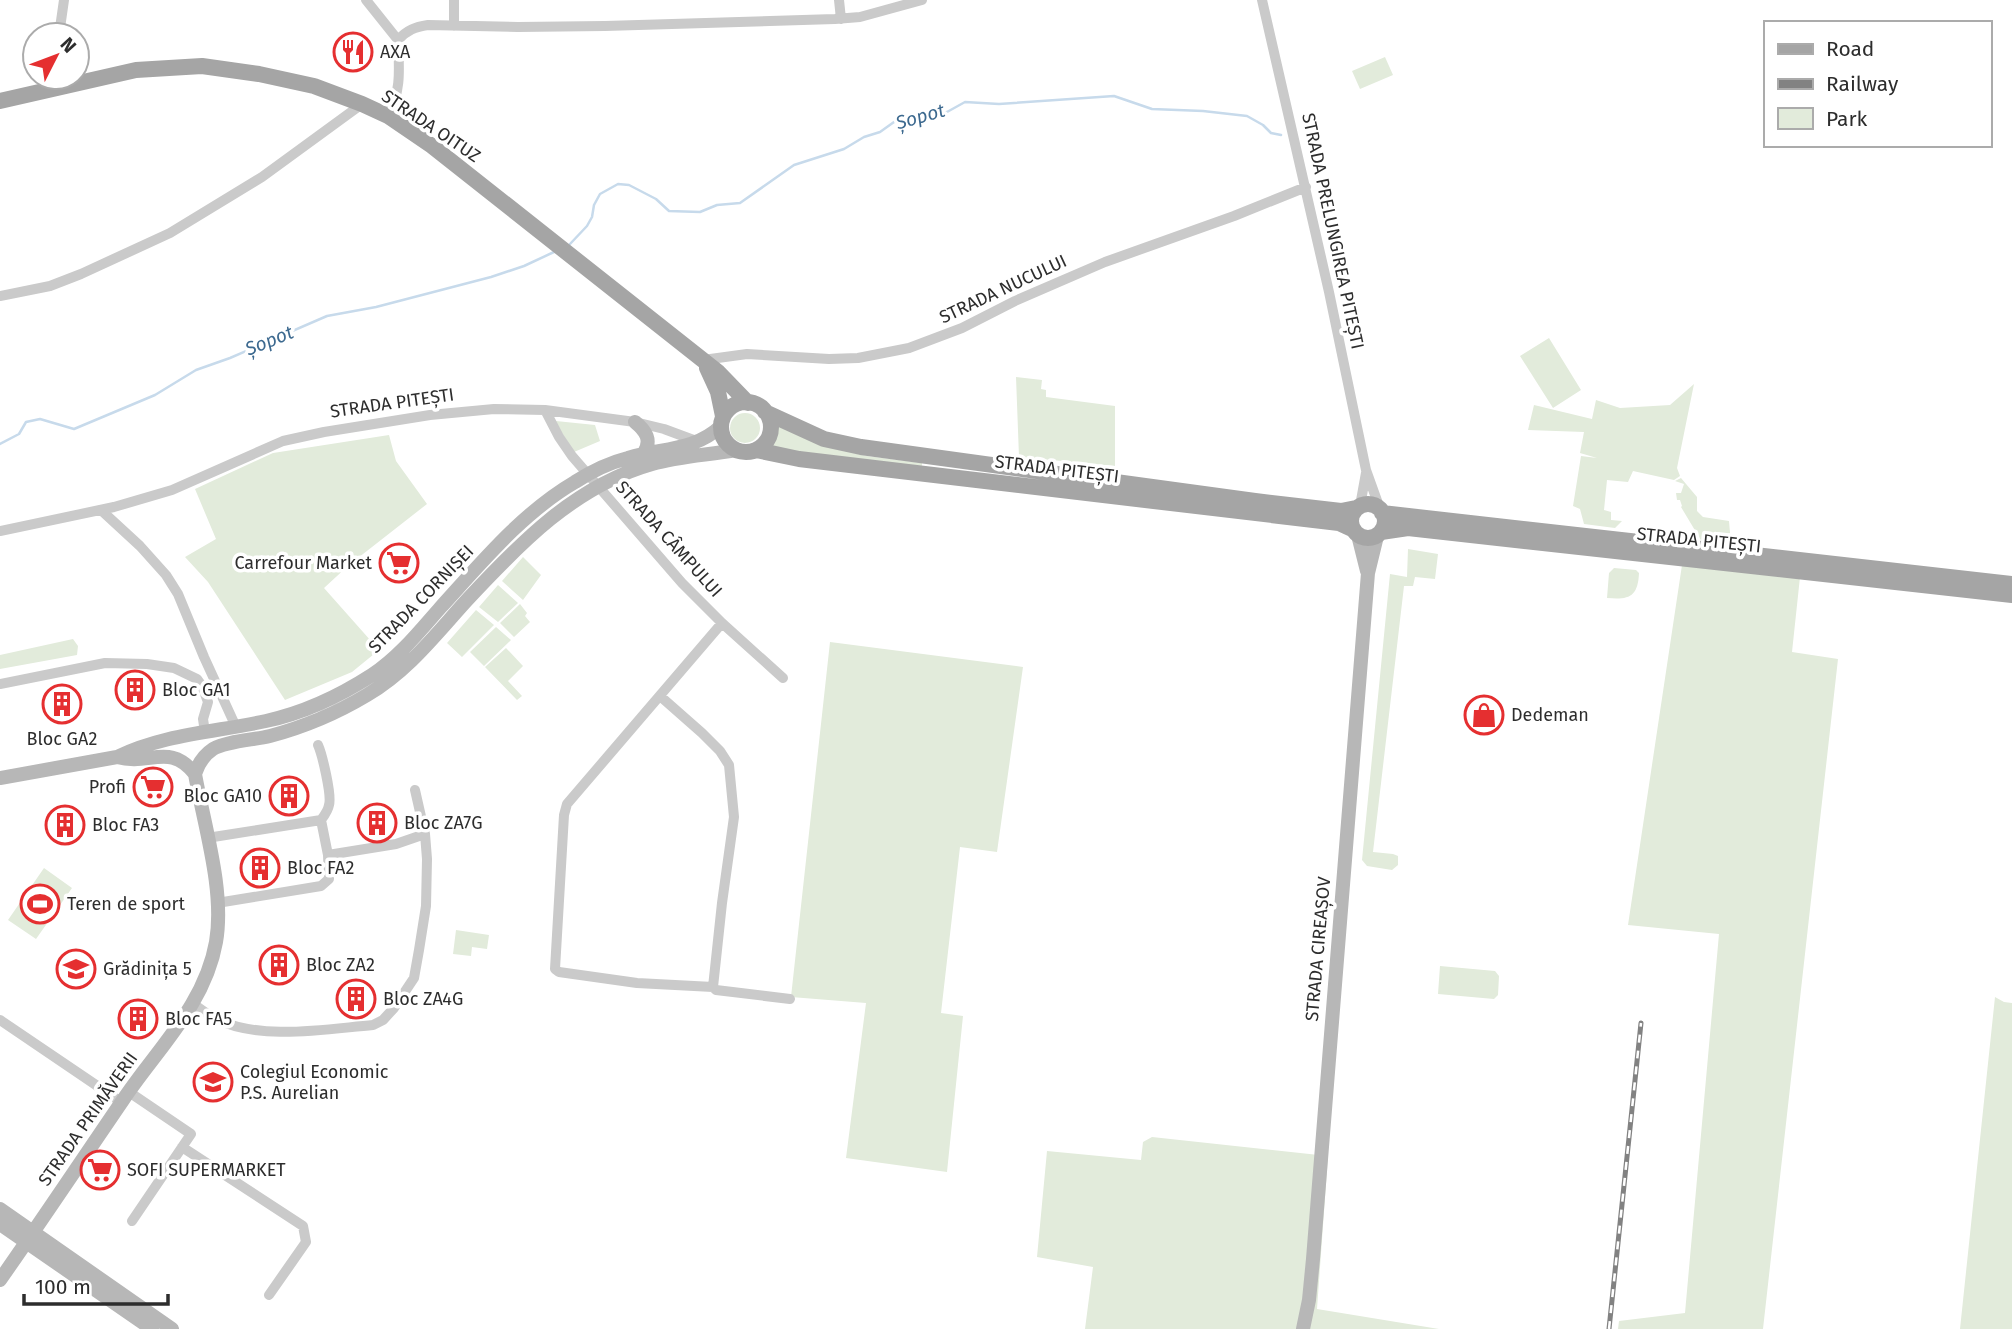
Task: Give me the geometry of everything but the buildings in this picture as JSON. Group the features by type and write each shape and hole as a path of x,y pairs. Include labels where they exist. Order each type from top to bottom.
{"main road":[{"path":"91,77 136,70 202,66 259,74 314,86 362,104"},
{"path":"0,101 29,91"},
{"name":"STRADA OITUZ","path":"362,104 388,116 432,146 718,372 748,403"},
{"name":"STRADA OITUZ","path":"703,360 714,380 721,403 722,421"},
{"path":"748,403 765,412 770,421 770,430 763,445 749,452 736,450 724,439 722,421 735,405 748,403"},
{"name":"STRADA PITEȘTI","path":"765,412 807,432 839,442 1339,523 1370,538 1408,528 2012,595"},
{"name":"STRADA PITEȘTI","path":"755,450 799,459 1341,511 1371,504 1381,511 2012,584"},
{"path":"1355,532 1351,518 1358,507"},
{"path":"1379,534 1384,526 1381,511"}],"street":[{"path":"62,21 64,0"},
{"path":"366,0 398,40 398,95 388,116"},
{"path":"454,0 454,26"},
{"path":"839,0 841,19"},
{"path":"398,40 416,27 619,26 841,19 860,17 922,0"},
{"name":"STRADA PRELUNGIREA PITEȘTI","path":"1262,0 1306,187 1366,470 1381,511"},
{"name":"STRADA OITUZ","path":"0,296 50,286 170,233 262,177 362,104"},
{"name":"STRADA NUCULUI","path":"703,360 747,354 858,358 909,348 962,328 1015,301 1105,262 1306,187"},
{"name":"STRADA PITEȘTI","path":"0,531 100,510 172,489 258,451 293,439 430,415 494,409 545,410 635,422 699,442"},
{"name":"STRADA CÂMPULUI","path":"545,410 559,437 587,475 682,583 783,678"},
{"name":"STRADA CORNIȘEI","path":"348,697 389,663 525,519 548,500 613,462 699,442 713,434 722,421"},
{"path":"635,422 647,434 648,445 644,453"},
{"name":"STRADA CORNIȘEI","path":"195,774 197,765 215,748 272,736 291,721 348,697 375,690 404,668 538,527 598,487 614,478 654,464 736,450"},
{"name":"STRADA PRELUNGIREA PITEȘTI","path":"1358,507 1366,470"},
{"path":"100,510 140,546 166,575 178,594 236,727"},
{"name":"STRADA CIREAȘOV","path":"1355,532 1368,573"},
{"name":"STRADA CIREAȘOV","path":"1303,1329 1313,1259 1368,573 1379,534"},
{"path":"722,623 567,804 564,815 555,970 637,983 713,987 716,990 790,999"},
{"path":"0,684 106,663 174,668 197,679 202,686 208,702 203,719 205,732"},
{"path":"660,696 702,733 720,751 729,765 734,817 713,987"},
{"name":"STRADA CORNIȘEI","path":"0,778 117,757 146,745 205,732 291,721"},
{"path":"218,903 321,886 329,879 328,855 321,820 330,800 324,758 318,745"},
{"path":"117,757 138,760 173,757 189,766 195,774"},
{"name":"STRADA PRIMĂVERII","path":"0,1280 125,1097 193,1004 205,981 212,961 217,931 218,903 195,774"},
{"path":"193,1004 217,1020 253,1030 301,1031 373,1025 383,1020 414,978 426,906 425,834 415,790"},
{"path":"207,838 321,820"},
{"path":"328,855 396,844 425,834"},
{"path":"0,1020 191,1135 132,1221"},
{"path":"182,1147 303,1226 306,1242 269,1296"},
{"path":"0,1209 30,1238 152,1329"},
{"path":"0,1224 30,1238 172,1329"}],"green space":[{"path":"1385,57 1393,75 1360,89 1352,71"},
{"path":"1549,338 1581,390 1553,408 1520,356"},
{"path":"1016,377 1042,380 1041,389 1046,390 1046,397 1115,406 1115,466 1019,457"},
{"path":"1694,384 1677,468 1680,476 1674,480 1633,471 1628,482 1607,480 1604,510 1611,512 1611,520 1622,521 1615,528 1584,524 1580,509 1573,506 1581,456 1597,458 1580,453 1584,432 1528,430 1534,405 1592,419 1596,400 1620,408 1670,405"},
{"path":"745,413 756,417 760,428 756,439 745,443 734,439 730,428 734,417"},
{"path":"556,421 595,425 600,441 574,452"},
{"path":"777,425 867,456 922,463 922,471 802,455 770,446"},
{"path":"389,435 396,461 427,504 324,588 379,650 352,672 285,700 208,582 185,557 216,539 195,489 273,453"},
{"path":"1681,478 1697,497 1697,511 1703,517 1729,521 1731,544 1702,542 1681,507 1680,500 1677,500 1676,493 1681,493 1684,484 1675,481"},
{"path":"1408,549 1438,554 1435,579 1415,577 1413,586 1404,586 1373,852 1398,856 1398,865 1392,870 1367,866 1362,860 1390,574 1407,577"},
{"path":"523,557 541,575 523,600 502,581"},
{"path":"1682,565 1800,577 1792,652 1838,659 1763,1329 1618,1329 1619,1321 1685,1313 1719,934 1628,925"},
{"path":"1614,568 1636,570 1639,573 1637,587 1631,595 1607,598 1609,573"},
{"path":"498,585 518,603 498,622 479,607"},
{"path":"520,604 530,622 514,637 500,623"},
{"path":"476,610 494,625 462,657 447,643"},
{"path":"496,627 511,640 484,666 470,652"},
{"path":"73,639 78,646 77,655 0,669 0,655"},
{"path":"830,642 1023,667 997,852 960,847 941,1013 963,1016 947,1172 846,1158 866,1003 791,997"},
{"path":"506,648 523,666 508,681 522,696 517,700 485,667"},
{"name":"Teren de sport","path":"44,868 72,888 36,939 8,920"},
{"path":"456,930 489,935 487,949 472,947 471,956 453,954"},
{"path":"1440,966 1495,971 1499,976 1498,995 1494,999 1438,994"},
{"path":"1995,997 2012,1003 2012,1329 1960,1329"},
{"path":"1152,1137 1328,1156 1317,1309 1439,1329 1085,1329 1093,1267 1037,1257 1047,1151 1141,1160 1143,1142"}],"waterway":[{"name":"Șopot","path":"570,244 587,226 600,194 618,184 629,185 656,199 669,211 700,212 717,205 740,203 794,165 844,149 864,137 880,132 894,122 922,120 947,112 965,102 999,104 1114,96 1152,109 1247,116 1271,133 1281,135"},
{"name":"Șopot","path":"0,444 19,434 26,422 40,419 74,429 155,395 196,370 327,316 376,307 491,277 554,252"}],"railway":[{"path":"1609,1329 1641,1023"}],"place":[{"name":"AXA","path":"353,52"},
{"name":"Carrefour Market","path":"399,563"},
{"name":"Bloc GA1","path":"135,690"},
{"name":"Bloc GA2","path":"62,704"},
{"name":"Dedeman","path":"1484,715"},
{"name":"Profi","path":"153,787"},
{"name":"Bloc GA10","path":"289,796"},
{"name":"Bloc ZA7G","path":"377,823"},
{"name":"Bloc FA3","path":"65,825"},
{"name":"Bloc FA2","path":"260,868"},
{"name":"Teren de sport","path":"40,904"},
{"name":"Bloc ZA2","path":"279,965"},
{"name":"Grădinița 5","path":"76,969"},
{"name":"Bloc ZA4G","path":"356,999"},
{"name":"Bloc FA5","path":"138,1019"},
{"name":"Colegiul Economic P.S. Aurelian","path":"213,1082"},
{"name":"SOFI SUPERMARKET","path":"100,1170"}]}
